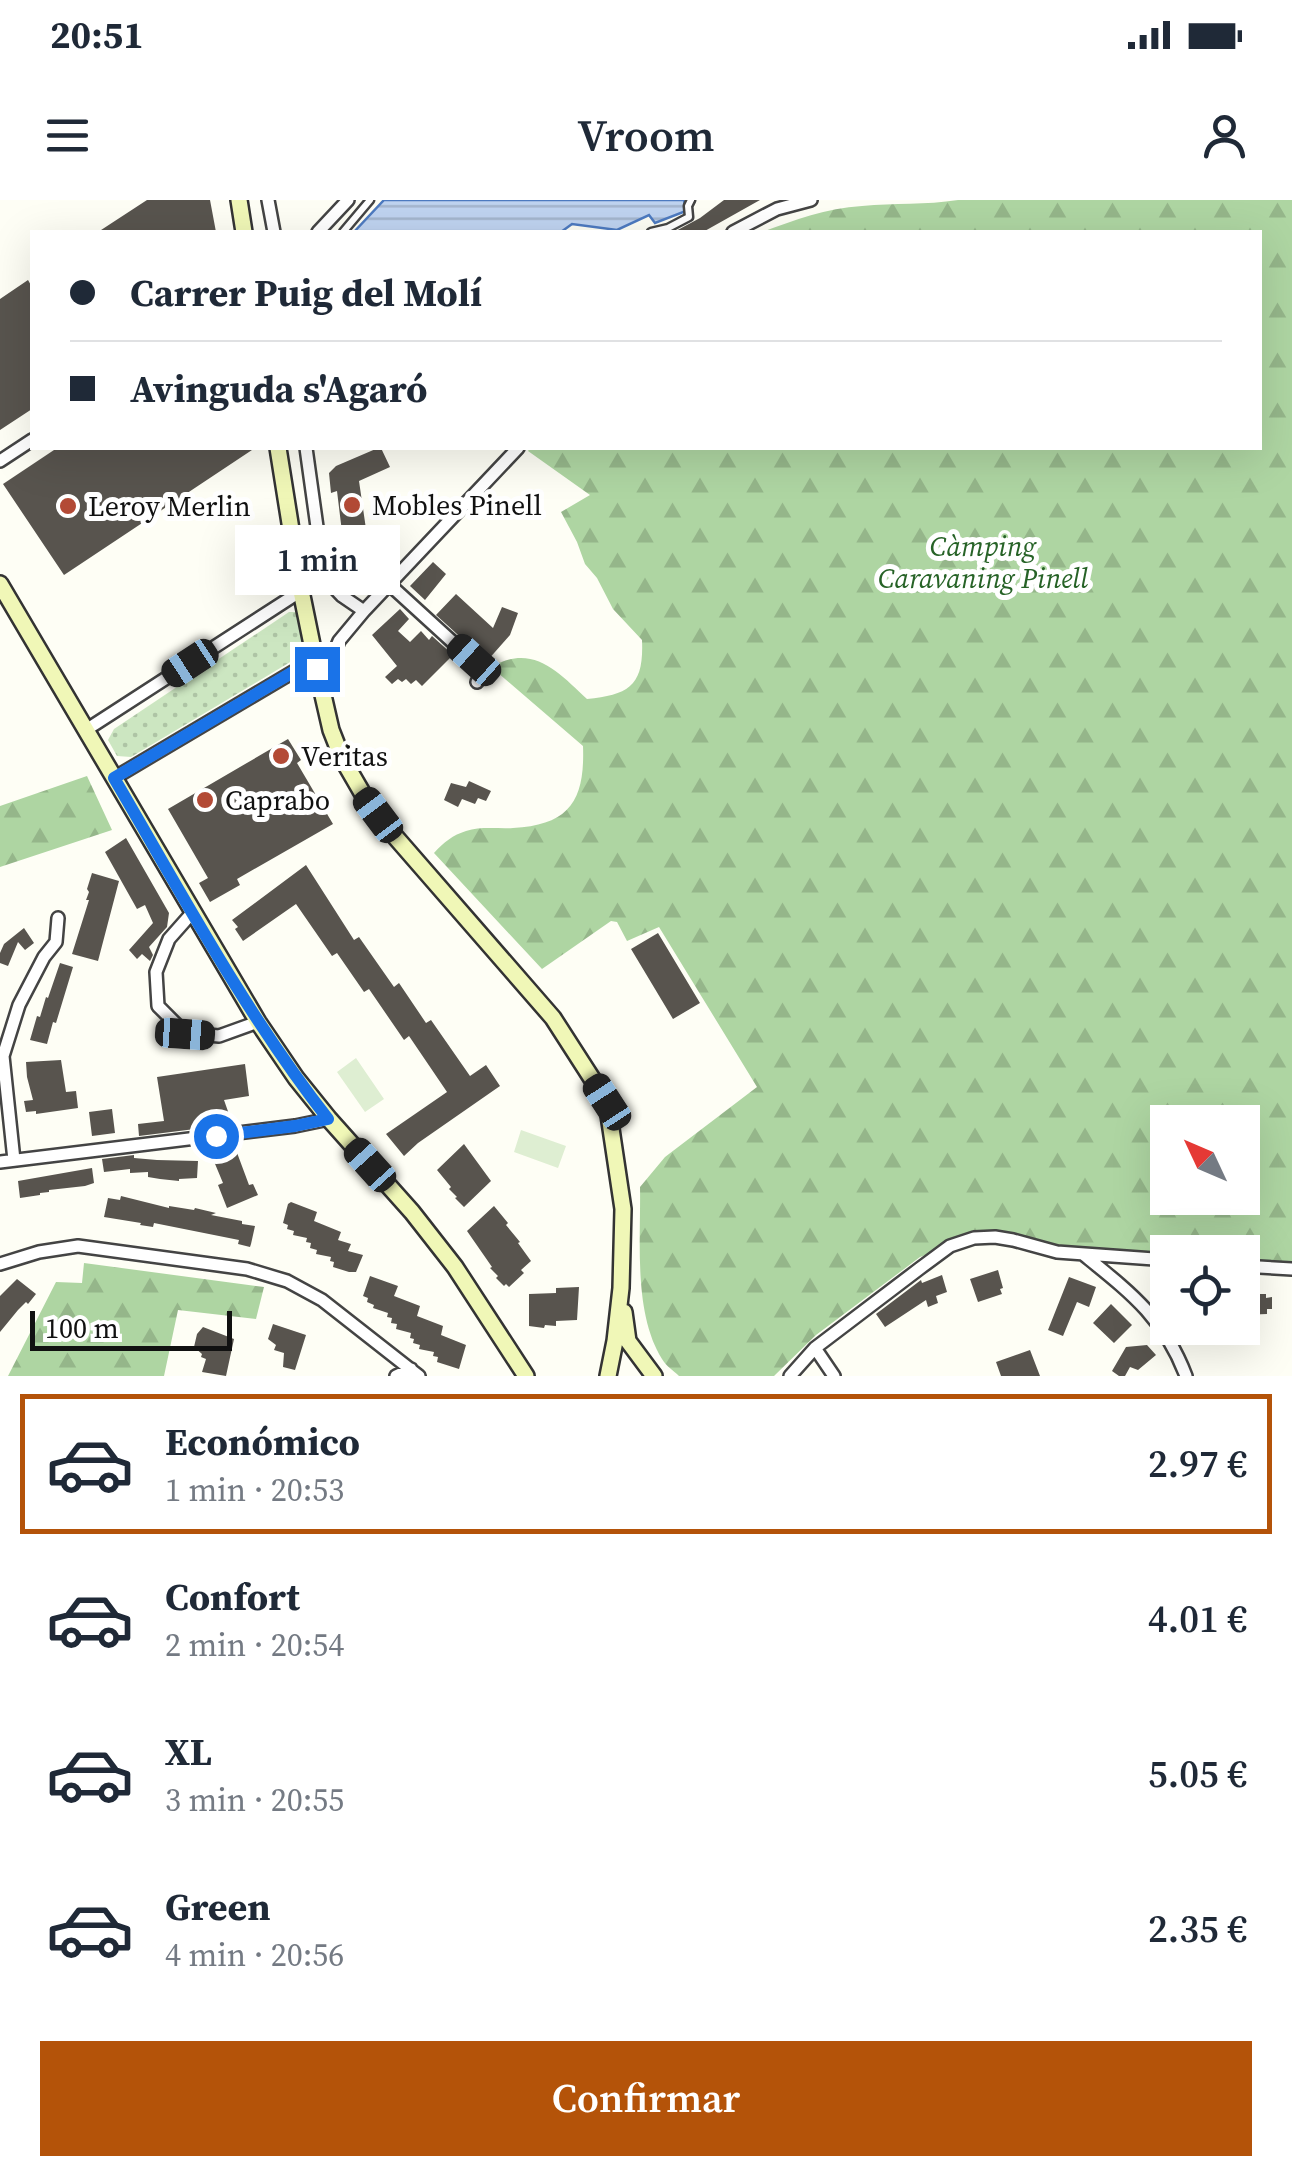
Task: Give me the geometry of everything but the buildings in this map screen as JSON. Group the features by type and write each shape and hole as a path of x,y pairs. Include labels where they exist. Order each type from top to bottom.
{"main road":[{"path":"239,200 244,230"},
{"path":"278,450 317,669 331,730 342,758 392,833 553,1018 607,1102 623,1210 620,1288 608,1374"},
{"path":"0,584 258,1022 328,1119 412,1212 527,1374"},
{"path":"620,1288 628,1340 654,1376"}],"street":[{"path":"268,200 274,230"},
{"path":"320,230 348,200"},
{"path":"736,230 777,209 811,200"},
{"path":"0,462 30,441"},
{"path":"306,450 324,577 342,596 364,610"},
{"path":"323,695 339,642 364,610 516,450"},
{"path":"293,542 317,539"},
{"path":"317,539 326,559 341,575 357,585 386,587 481,668 477,682"},
{"path":"86,730 301,591"},
{"path":"114,778 293,672 317,669"},
{"path":"192,913 169,939 156,972 158,1006 185,1034 220,1036 258,1022"},
{"path":"14,1160 2,1054 19,1006 44,956 56,942 58,918"},
{"path":"0,1162 328,1119"},
{"path":"790,1376 815,1348 950,1246 974,1238 995,1237 1056,1252 1150,1259"},
{"path":"0,1264 38,1252 78,1246 248,1269 287,1281 322,1300 415,1373"},
{"path":"1083,1254 1156,1320 1186,1376"},
{"path":"1260,1267 1292,1269"},
{"path":"815,1348 834,1376"},
{"path":"396,1376 415,1373"}],"lane":[{"path":"345,230 370,200"},
{"path":"660,230 689,216 691,200"}],"green space":[{"name":"Càmping Caravaning Pinell","path":"958,200 1292,200 1292,1270 1260,1267 1260,1235 1150,1235 1150,1258 1054,1250 982,1235 920,1257 816,1335 774,1376 679,1376 662,1359 646,1320 640,1275 640,1187 665,1157 757,1087 659,927 627,941 617,922 611,921 542,969 434,853 449,839 466,831 548,822 561,815 577,795 583,746 491,667 506,660 532,659 555,671 587,699 624,690 640,668 642,640 613,609 585,564 561,512 590,495 528,451 1262,450 1262,230 768,230 836,209"},
{"path":"289,612 297,612 303,647 297,658 131,757 117,756 108,740 114,729"},
{"path":"87,776 112,830 0,867 0,806"},
{"path":"356,1058 384,1099 365,1112 337,1072"},
{"path":"521,1130 566,1146 558,1168 514,1152"},
{"path":"84,1263 264,1287 256,1319 178,1310 164,1376 8,1376 56,1282 82,1283"}],"water":[{"path":"384,200 684,200 686,211 655,223 649,215 617,230 572,224 564,230 356,230"}],"place":[{"name":"Mobles Pinell","path":"352,505"},
{"name":"Leroy Merlin","path":"68,506"},
{"name":"Veritas","path":"281,756"},
{"name":"Caprabo","path":"205,800"}],"route":[{"path":"216,1136 328,1119 258,1022 114,778 293,672 317,669"}]}
